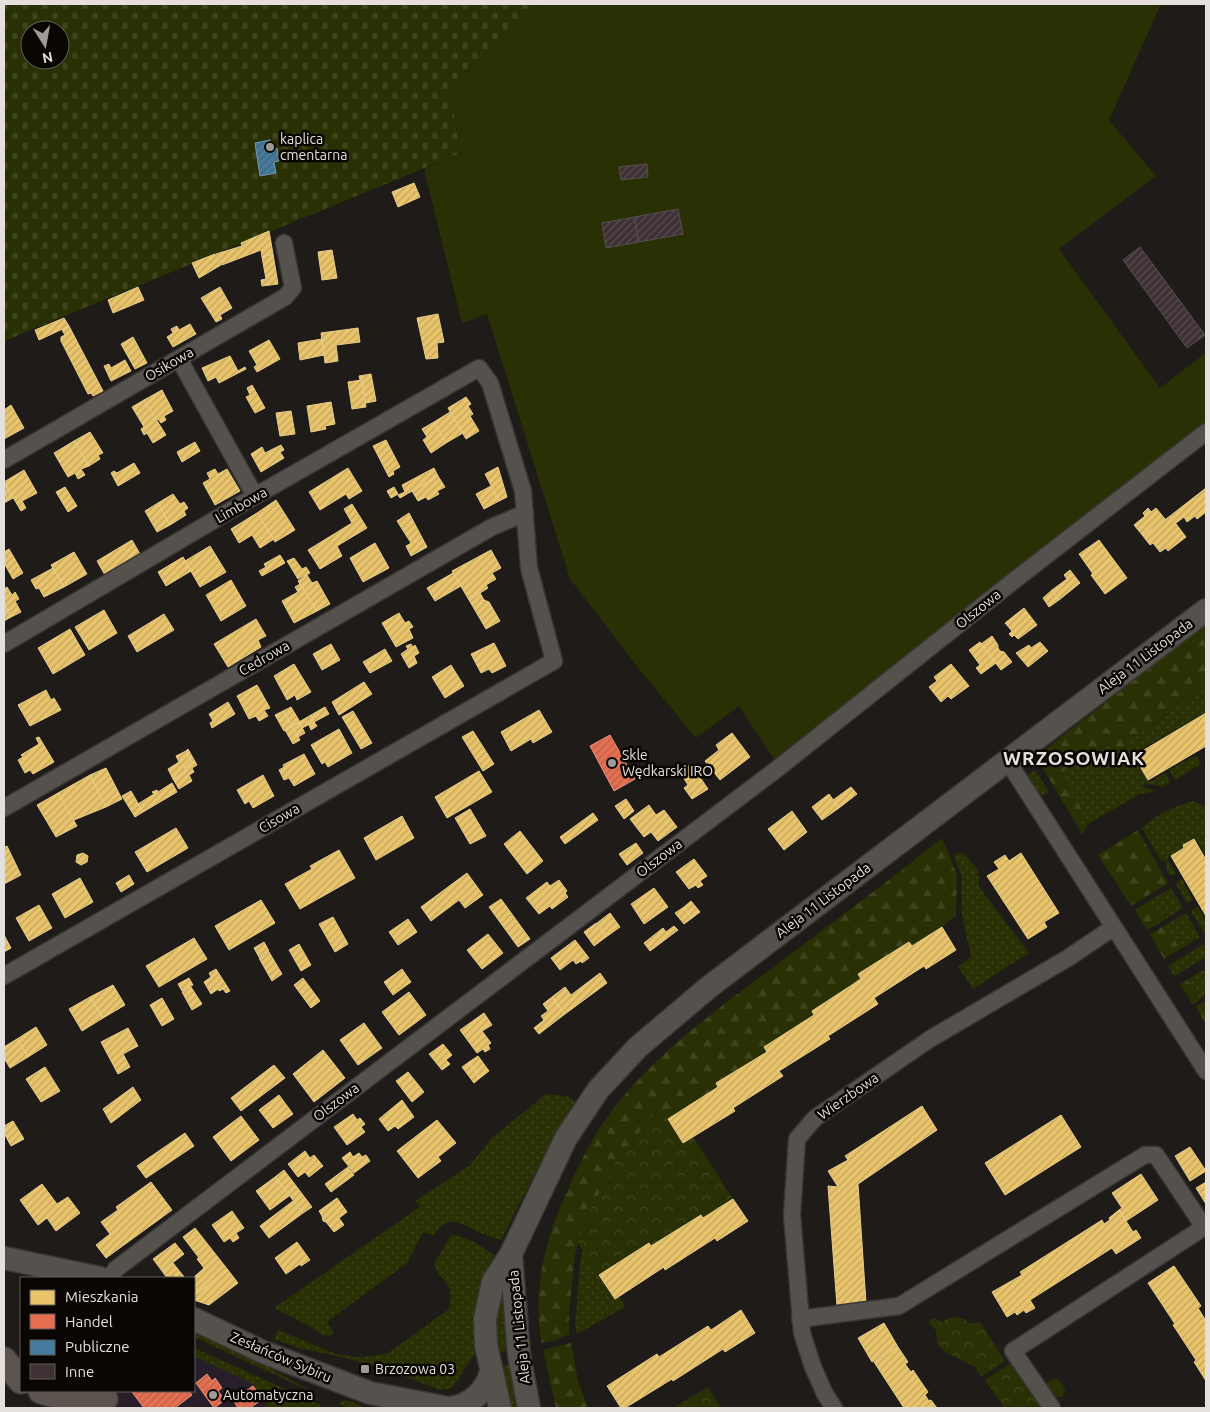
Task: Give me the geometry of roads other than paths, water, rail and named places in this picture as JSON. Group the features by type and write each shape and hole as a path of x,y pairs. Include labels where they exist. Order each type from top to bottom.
{"main road":[{"path":"4,1360 20,1380"},
{"path":"31,1392 44,1408"},
{"path":"44,1392 72,1397 105,1399"}],"street":[{"name":"Osikowa","path":"4,460 285,297 292,288 284,243"},
{"path":"179,359 255,496"},
{"name":"Limbowa","path":"4,644 255,496 480,368 490,382 524,491 526,513"},
{"name":"Olszowa","path":"110,1277 116,1269 248,1168 778,769 1016,579 1206,432"},
{"name":"Cisowa","path":"4,976 554,661 529,568 526,513"},
{"name":"Cedrowa","path":"4,808 492,527 526,513"},
{"name":"Aleja 11 Listopada","path":"500,1408 486,1345 485,1319 494,1282 511,1254 566,1138 598,1090 638,1047 709,987 1206,610"},
{"path":"1007,760 1206,1071"},
{"name":"Wierzbowa","path":"834,1408 825,1394 813,1367 802,1333 800,1319 792,1215 797,1139 815,1118 930,1039 1068,958 1114,927"},
{"path":"800,1319 899,1306 1146,1155 1156,1155 1205,1227 1014,1351 1052,1408"},
{"name":"Aleja 11 Listopada","path":"511,1254 518,1355 527,1405"},
{"path":"4,1258 95,1277"},
{"name":"Zesłańców Sybiru","path":"195,1319 263,1352 370,1393 450,1408 464,1405 475,1398 487,1385 491,1371"},
{"name":"Zesłańców Sybiru","path":"370,1393 394,1408"}],"place":[{"name":"kaplica cmentarna","path":"270,147"},
{"name":"Skle Wędkarski IRO","path":"612,763"},
{"name":"Brzozowa 03","path":"365,1369"},
{"name":"Automatyczna","path":"213,1395"}],"district":[{"name":"WRZOSOWIAK","path":"1074,758"}]}
